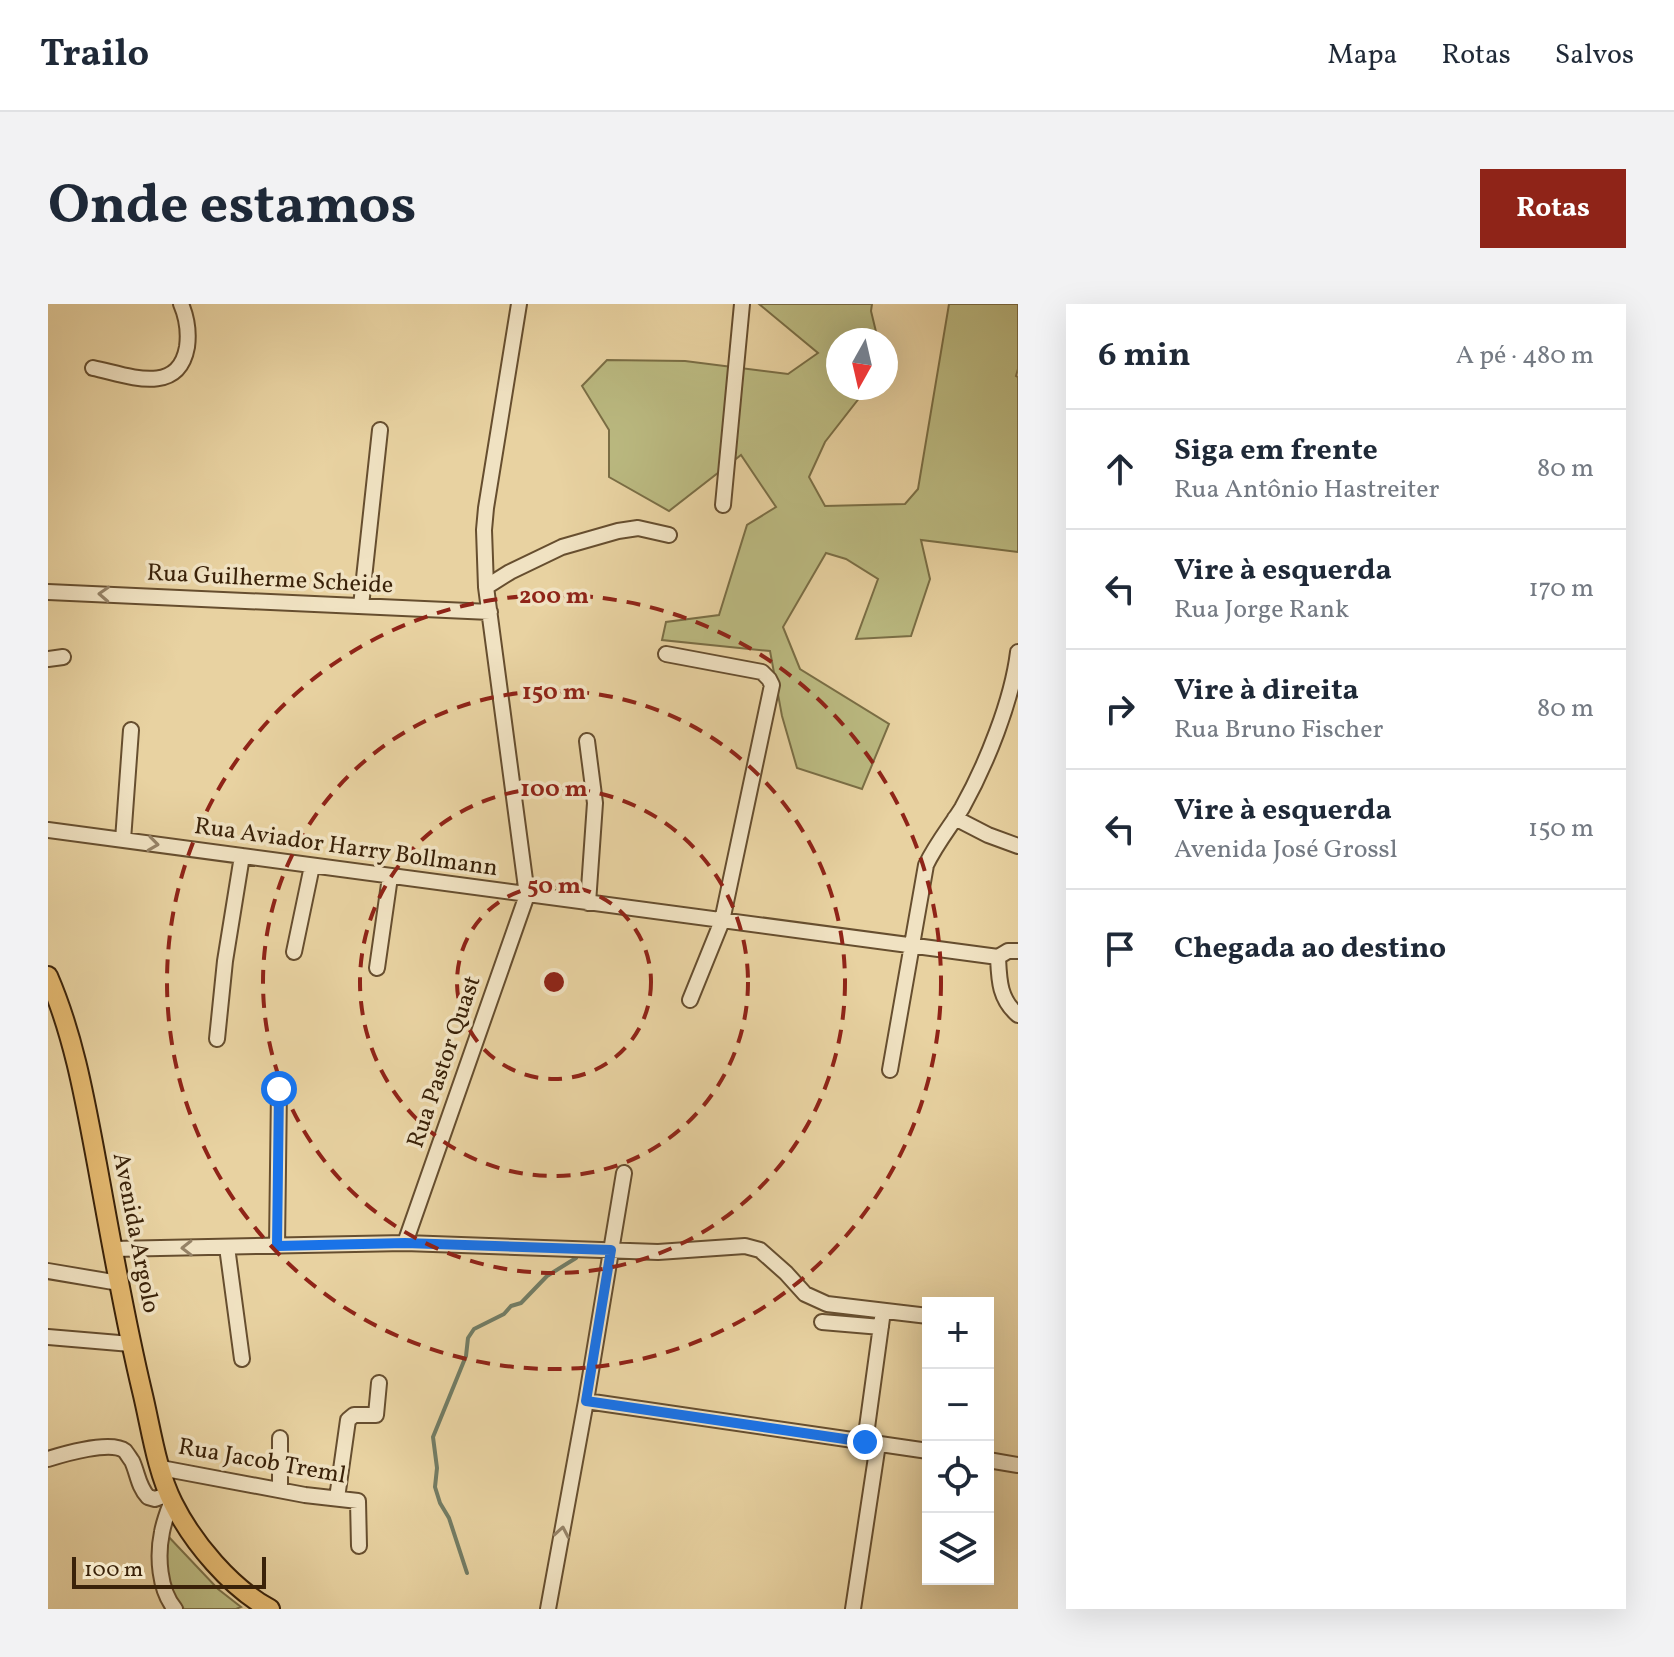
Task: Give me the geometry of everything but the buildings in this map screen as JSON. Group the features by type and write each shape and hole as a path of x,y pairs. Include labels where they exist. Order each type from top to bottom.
{"main road":[{"name":"Avenida Argolo","path":"48,976 78,1062 131,1344 161,1468 171,1497 199,1545 263,1608"}],"street":[{"path":"93,368 147,379 170,376 180,368 188,340 181,304"},
{"path":"519,304 484,530 486,587 527,895"},
{"path":"723,505 742,304"},
{"path":"361,606 380,430"},
{"path":"486,587 562,547 618,531 638,528 669,535"},
{"name":"Rua Guilherme Scheide","path":"48,592 490,612"},
{"path":"890,1070 926,865 971,789 992,743 1018,661 1018,652"},
{"path":"666,654 762,672 772,685 722,921 690,1000"},
{"path":"123,840 131,730"},
{"path":"587,741 595,803 588,903"},
{"path":"955,818 1018,846"},
{"name":"Rua Aviador Harry Bollmann","path":"48,830 998,957 1008,951 1018,951"},
{"path":"217,1039 225,961 242,856"},
{"path":"294,952 312,866"},
{"path":"377,968 390,877"},
{"name":"Rua Pastor Quast","path":"405,1243 527,895"},
{"path":"998,957 1001,990 1010,1008 1018,1015"},
{"path":"277,1246 279,1089"},
{"path":"548,1609 624,1173"},
{"path":"113,1249 405,1243 658,1252 745,1246 760,1250 805,1294 827,1304 922,1315"},
{"path":"227,1247 242,1359"},
{"path":"48,1271 119,1283"},
{"path":"853,1609 883,1311"},
{"path":"822,1322 881,1327"},
{"path":"48,1337 131,1344"},
{"path":"337,1498 348,1420 350,1416 358,1414 376,1415 379,1383"},
{"path":"586,1401 922,1450"},
{"path":"280,1438 280,1490"},
{"path":"48,1459 101,1447 115,1447 126,1451 138,1482 148,1497 171,1497 162,1531 160,1555 165,1595 175,1609"},
{"path":"994,1461 1018,1465"},
{"name":"Rua Jacob Treml","path":"161,1468 358,1501 359,1546"}],"shaded area":[{"path":"759,304 872,304 875,328 826,328 826,400 858,400 825,442 809,477 825,506 905,504 918,489 949,304 1018,304 1018,552 921,540 930,579 911,636 856,639 878,579 846,559 826,553 783,627 800,669 889,724 862,789 797,768 782,716 770,651 662,640 666,622 719,615 747,525 776,507 741,455 669,511 609,477 609,430 582,386 607,360 685,361 788,374 818,353"},
{"path":"166,1534 218,1589 241,1607 184,1609 169,1583"}],"waterway":[{"path":"467,1573 435,1487 437,1468 433,1437 466,1356 468,1338 474,1329 521,1303 547,1276 576,1258"}],"route":[{"path":"279,1089 277,1246 405,1243 611,1250 586,1401 865,1442"}]}
